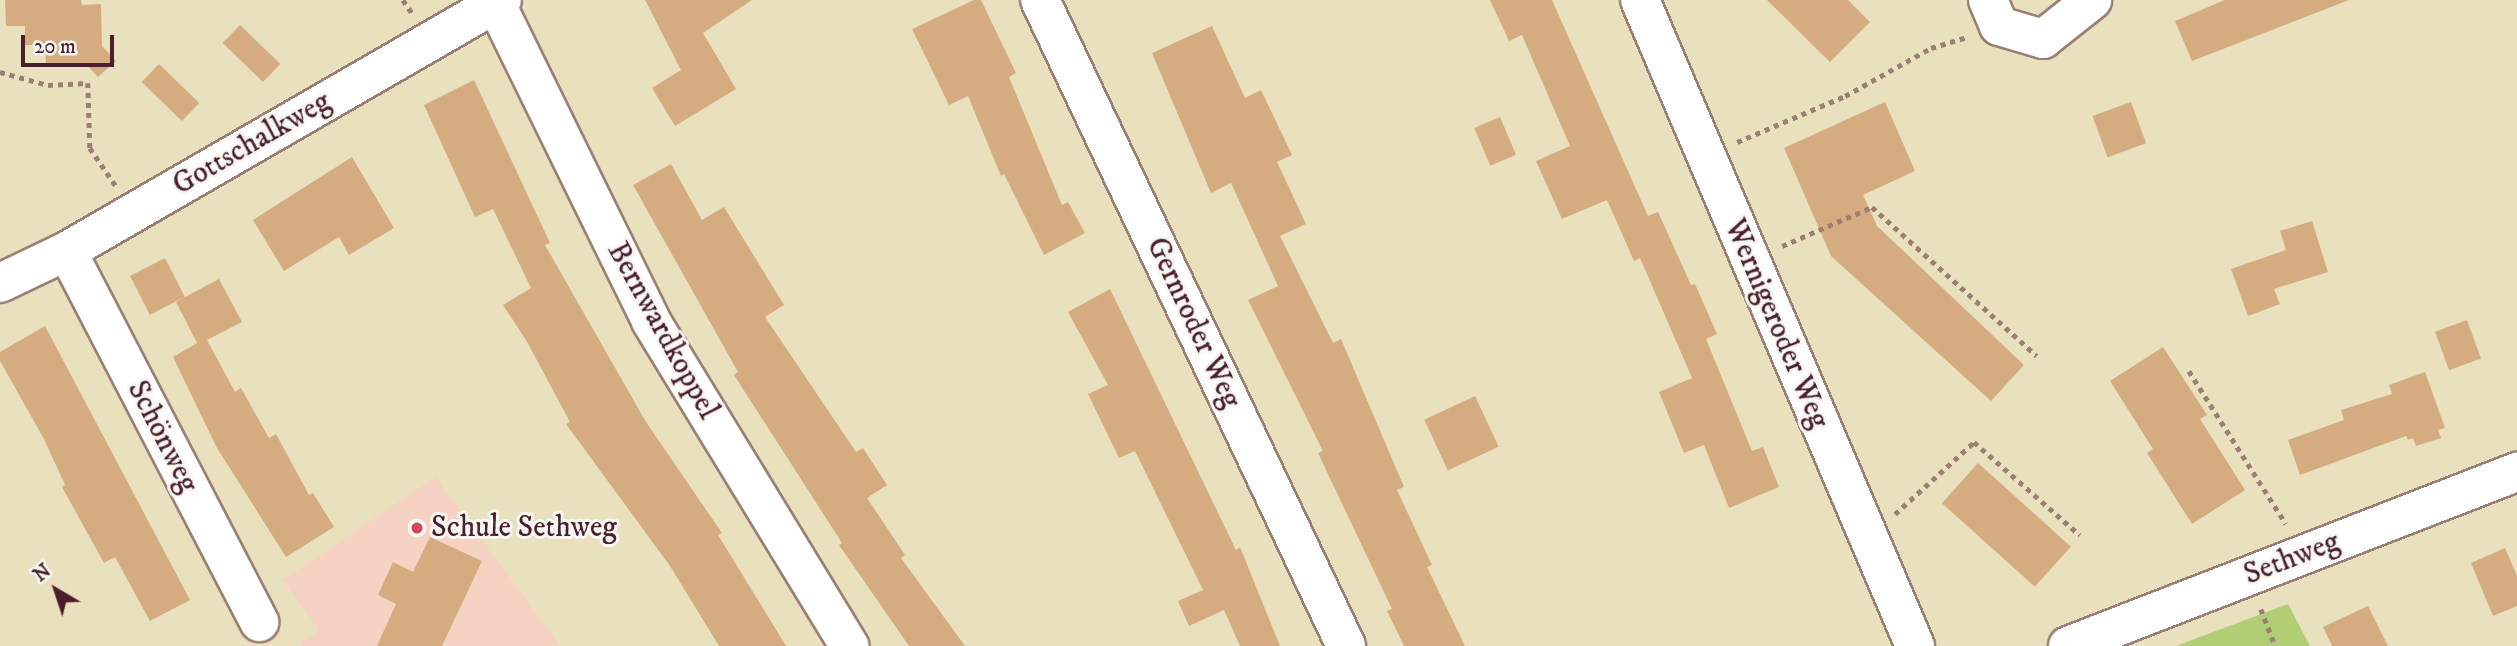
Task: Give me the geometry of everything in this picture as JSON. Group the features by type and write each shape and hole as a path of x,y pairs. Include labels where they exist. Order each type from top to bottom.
{"street":[{"name":"Gernroder Weg","path":"1040,0 1346,646"},
{"name":"Wernigeroder Weg","path":"1640,0 1704,157 1915,646"},
{"path":"1993,13 2043,39 2092,0"},
{"name":"Gottschalkweg","path":"0,283 67,251 499,2"},
{"name":"Bernwardkoppel","path":"499,2 651,321 849,646"},
{"name":"Schönweg","path":"67,251 259,622"},
{"name":"Sethweg","path":"2068,646 2517,472"}],"path":[{"path":"1704,157 1845,96 1993,13"},
{"path":"0,72 48,86 88,83 90,148 134,213"},
{"path":"1749,260 1872,207 2037,356"},
{"path":"2189,371 2304,554"},
{"path":"1868,538 1974,442 2080,536"}],"shaded area":[{"name":"Schule Sethweg","path":"436,477 560,646 299,646 319,630 283,580"}],"green space":[{"path":"2288,604 2310,646 2176,646"}],"building":[{"path":"5,0 81,0 82,5 101,4 102,46 116,61 98,77 85,63 46,64 45,45 25,45 25,26 6,26"},
{"path":"645,0 752,0 703,33 736,89 675,126 652,88 681,70"},
{"path":"974,0 981,0 1016,73 1009,77 1062,205 1068,202 1085,233 1044,255 1004,174 1001,176 968,96 949,105 912,29"},
{"path":"1490,0 1552,0 1648,216 1658,212 1691,285 1695,284 1717,334 1706,339 1752,451 1763,447 1779,487 1729,508 1704,445 1684,453 1659,392 1692,378 1640,258 1634,261 1607,200 1562,219 1536,161 1570,146 1522,35 1509,41"},
{"path":"1767,0 1848,0 1870,22 1830,62"},
{"path":"2225,0 2349,0 2192,61 2175,21"},
{"path":"240,25 280,64 263,82 223,43"},
{"path":"1212,26 1245,98 1261,90 1292,155 1277,162 1306,224 1280,236 1333,343 1341,339 1404,487 1397,490 1432,565 1427,567 1465,646 1404,646 1387,611 1392,609 1318,453 1323,451 1248,300 1278,286 1231,183 1211,193 1152,53"},
{"path":"159,64 199,103 182,121 142,82"},
{"path":"474,80 550,243 545,245 646,422 722,533 718,535 786,646 719,646 670,566 566,424 570,422 526,340 503,305 531,288 493,209 475,217 424,105"},
{"path":"1885,102 1915,171 1863,195 1877,226 2024,365 1991,401 1831,256 1784,148"},
{"path":"2131,102 2146,143 2108,157 2092,116"},
{"path":"1500,117 1516,155 1490,166 1474,128"},
{"path":"352,157 394,228 349,255 339,237 284,271 253,220"},
{"path":"671,164 702,220 724,207 784,305 765,317 856,452 863,448 887,485 867,498 905,555 901,558 965,646 909,646 839,545 842,543 734,375 738,372 633,185"},
{"path":"2312,221 2328,272 2274,289 2280,304 2248,316 2231,269 2286,250 2280,231"},
{"path":"165,258 185,297 219,279 242,322 207,340 235,392 241,388 269,438 276,434 309,495 313,493 334,527 286,557 217,448 173,357 197,343 176,302 184,297 150,315 130,276"},
{"path":"1110,289 1236,550 1240,547 1280,646 1240,646 1224,610 1189,626 1178,601 1203,590 1135,451 1119,458 1088,394 1108,385 1068,312"},
{"path":"2467,320 2481,359 2449,370 2435,332"},
{"path":"45,326 190,600 150,621 115,557 104,563 62,487 65,485 44,439 0,361 0,352"},
{"path":"2163,347 2207,415 2200,419 2245,490 2192,524 2147,453 2153,449 2110,381"},
{"path":"2425,372 2445,428 2438,430 2441,438 2416,446 2413,438 2408,440 2406,436 2300,475 2288,440 2344,420 2341,410 2392,394 2389,385"},
{"path":"1475,396 1499,447 1448,470 1424,420"},
{"path":"1978,463 2071,547 2035,587 1942,503"},
{"path":"430,537 482,561 442,646 377,646 396,604 378,595 393,562 413,572"},
{"path":"2505,548 2517,576 2517,606 2493,616 2471,563"},
{"path":"2368,606 2388,646 2332,646 2323,627"}],"place":[{"name":"Schule Sethweg","path":"417,528"}]}
